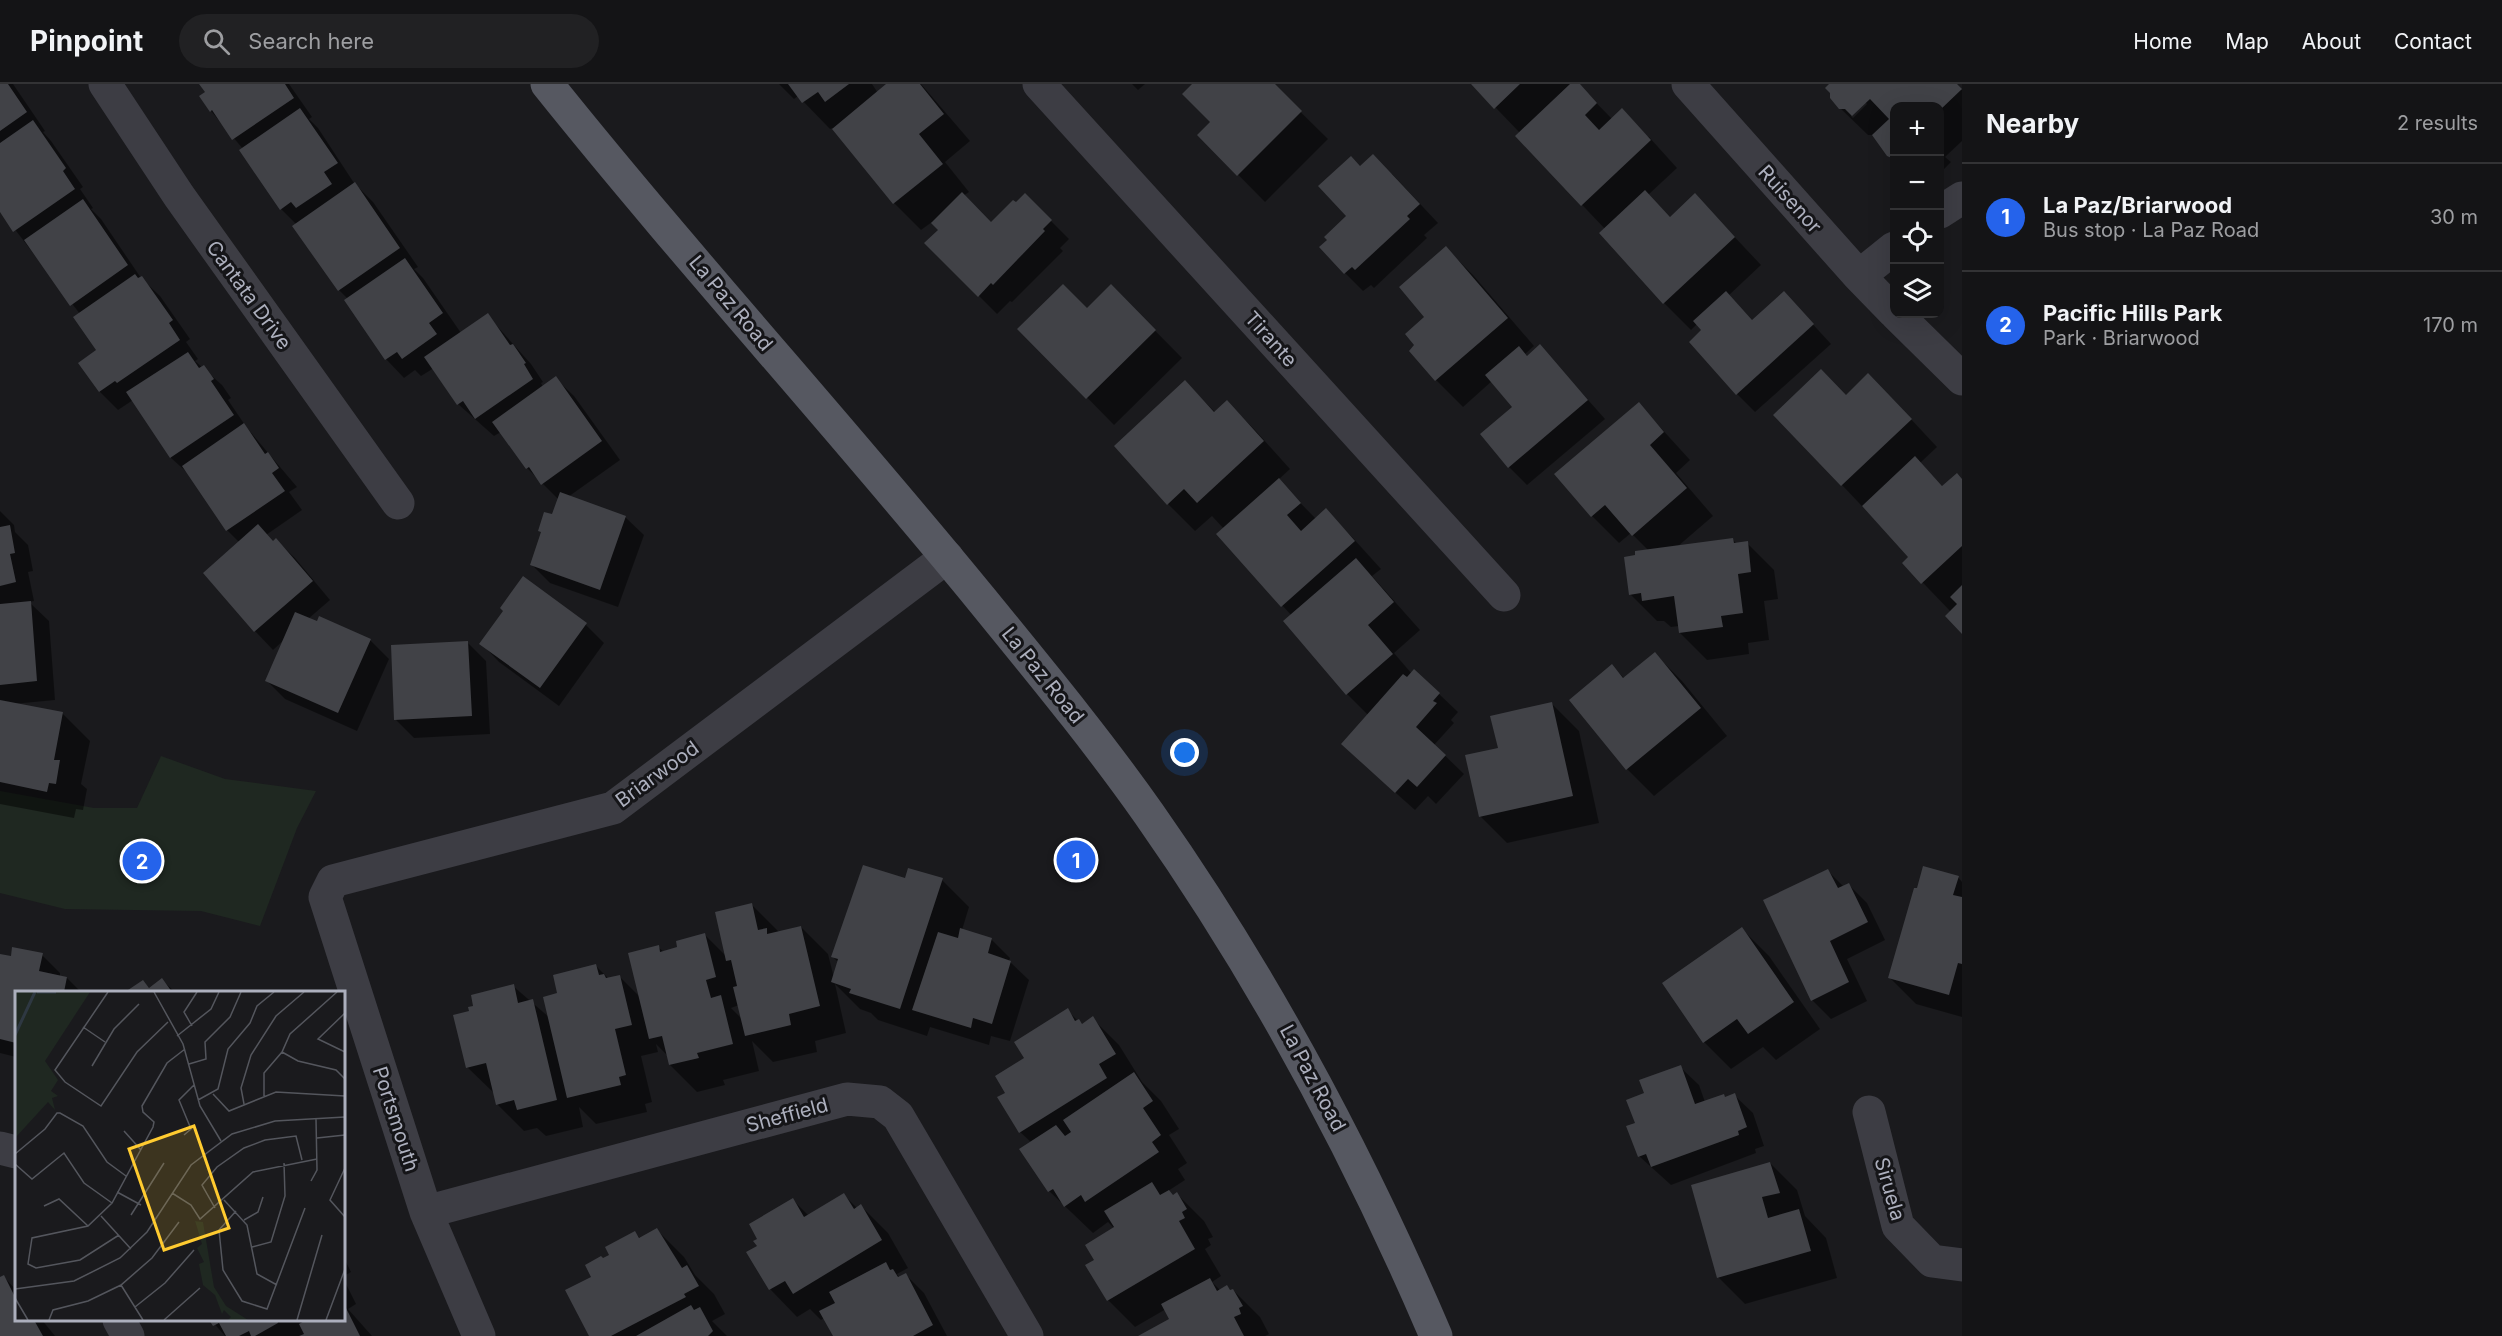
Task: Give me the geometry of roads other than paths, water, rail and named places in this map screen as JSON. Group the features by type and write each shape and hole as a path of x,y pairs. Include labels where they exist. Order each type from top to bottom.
{"main road":[{"name":"La Paz Road","path":"547,84 947,557 1076,714 1148,812 1223,923 1271,1000 1372,1192 1436,1336"}],"street":[{"name":"Cantata Drive","path":"105,84 179,196 398,503"},
{"name":"Tirante","path":"1039,84 1504,595"},
{"name":"Ruisenor","path":"1688,84 1890,308"},
{"path":"1943,210 1962,198"},
{"path":"1859,276 1890,251"},
{"name":"Ruisenor","path":"1900,318 1962,379"},
{"name":"Briarwood","path":"325,897 333,881 614,808 947,557"},
{"name":"Portsmouth","path":"325,897 426,1212 479,1336"},
{"name":"Sheffield","path":"426,1212 847,1099 880,1102 898,1116 1027,1336"},
{"name":"Siruela","path":"1869,1112 1898,1226 1932,1261 1962,1266"},
{"path":"0,1148 15,1152"},
{"path":"120,1321 128,1336"}],"place":[{"name":"La Paz/Briarwood","path":"1076,860"},
{"name":"Pacific Hills Park","path":"142,861"}]}
